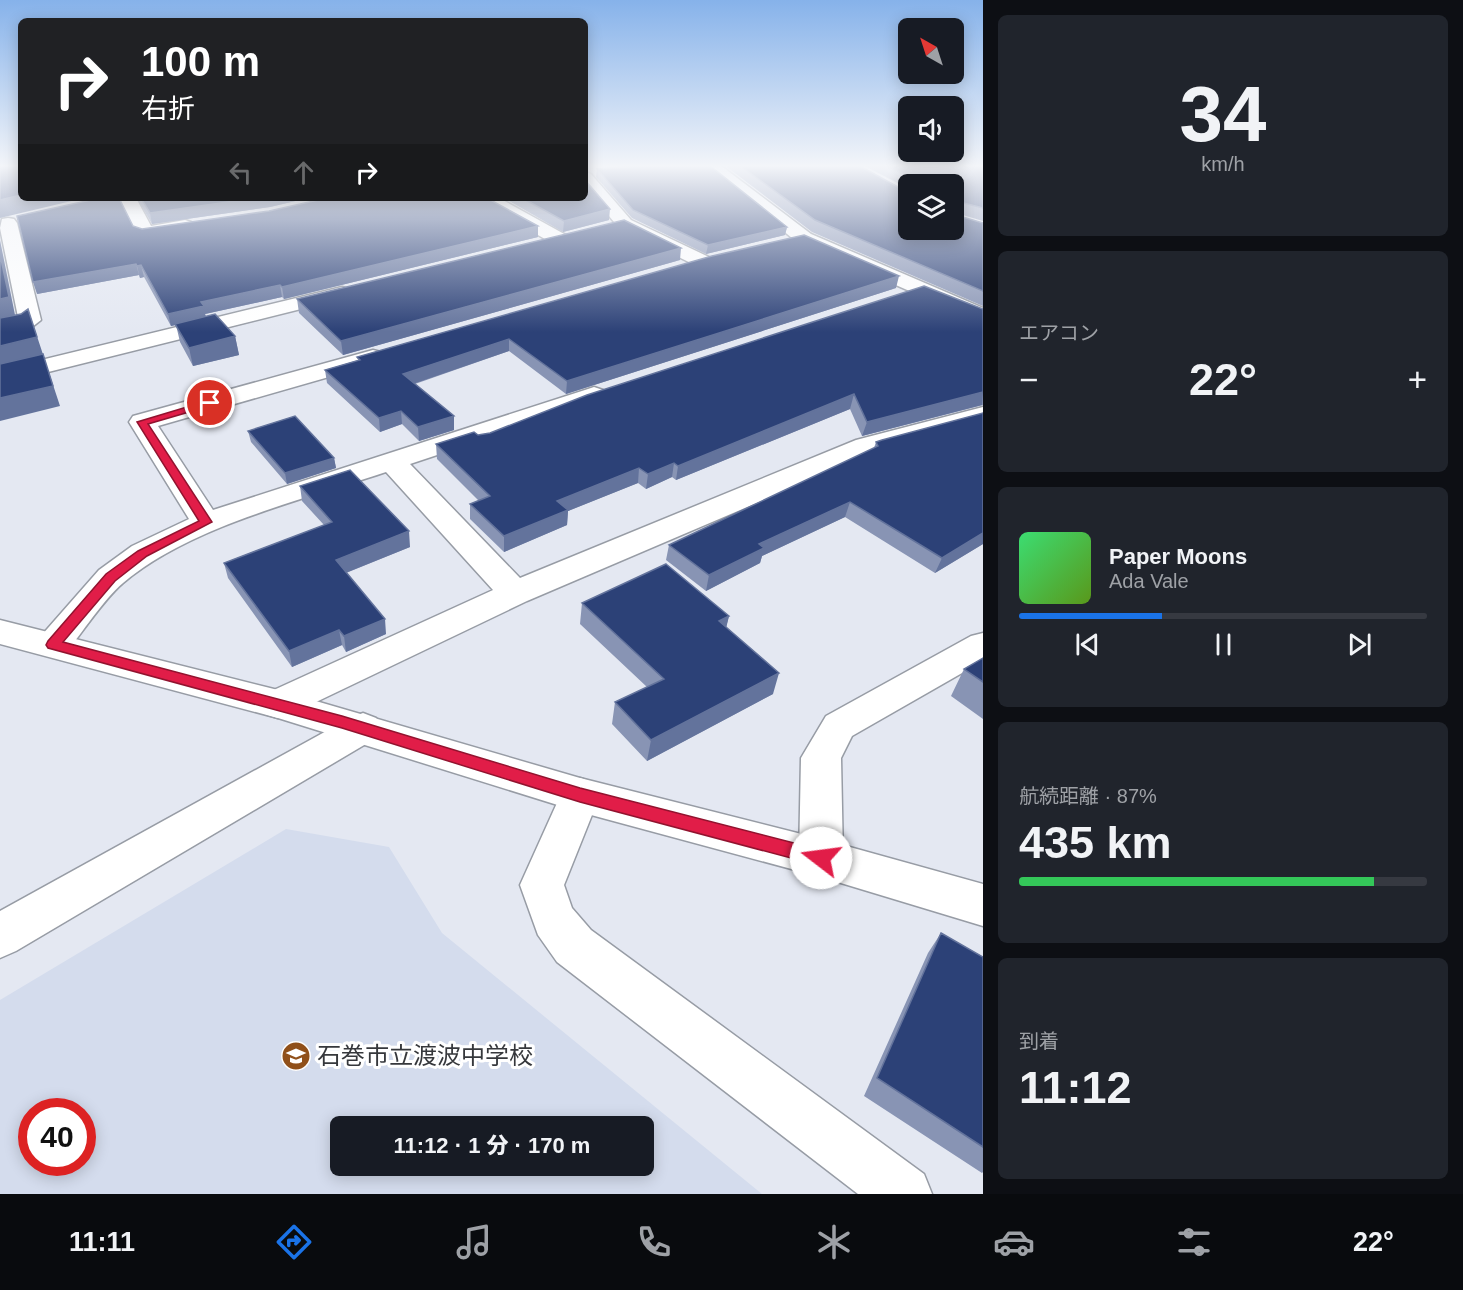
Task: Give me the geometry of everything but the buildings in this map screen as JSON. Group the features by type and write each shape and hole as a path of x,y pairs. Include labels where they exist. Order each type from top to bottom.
{"street":[{"path":"139,221 145,232 201,224"},
{"path":"526,221 559,239"},
{"path":"622,221 625,224 716,260 670,272"},
{"path":"771,221 793,241 922,289 983,316"},
{"path":"0,330 19,326 30,320 4,223"},
{"path":"603,229 625,224"},
{"path":"536,245 581,234"},
{"path":"0,377 361,288"},
{"path":"888,300 922,289"},
{"path":"206,522 142,422 395,350"},
{"path":"53,645 110,578 143,554 206,522 617,388"},
{"path":"278,704 514,593 866,446 983,415"},
{"path":"391,461 514,593"},
{"path":"0,632 278,704 580,795 821,858 983,905"},
{"path":"821,858 821,758 839,726 983,645"},
{"path":"0,936 363,728"},
{"path":"580,795 542,885 554,920 574,946 904,1194"}],"shaded area":[{"name":"石巻市立渡波中学校","path":"286,829 389,847 442,933 762,1194 0,1194 0,1000"}],"place":[{"name":"石巻市立渡波中学校","path":"296,1056"}],"route":[{"path":"210,403 142,422 206,522 143,554 110,578 53,645 342,722 580,795 821,858"}]}
